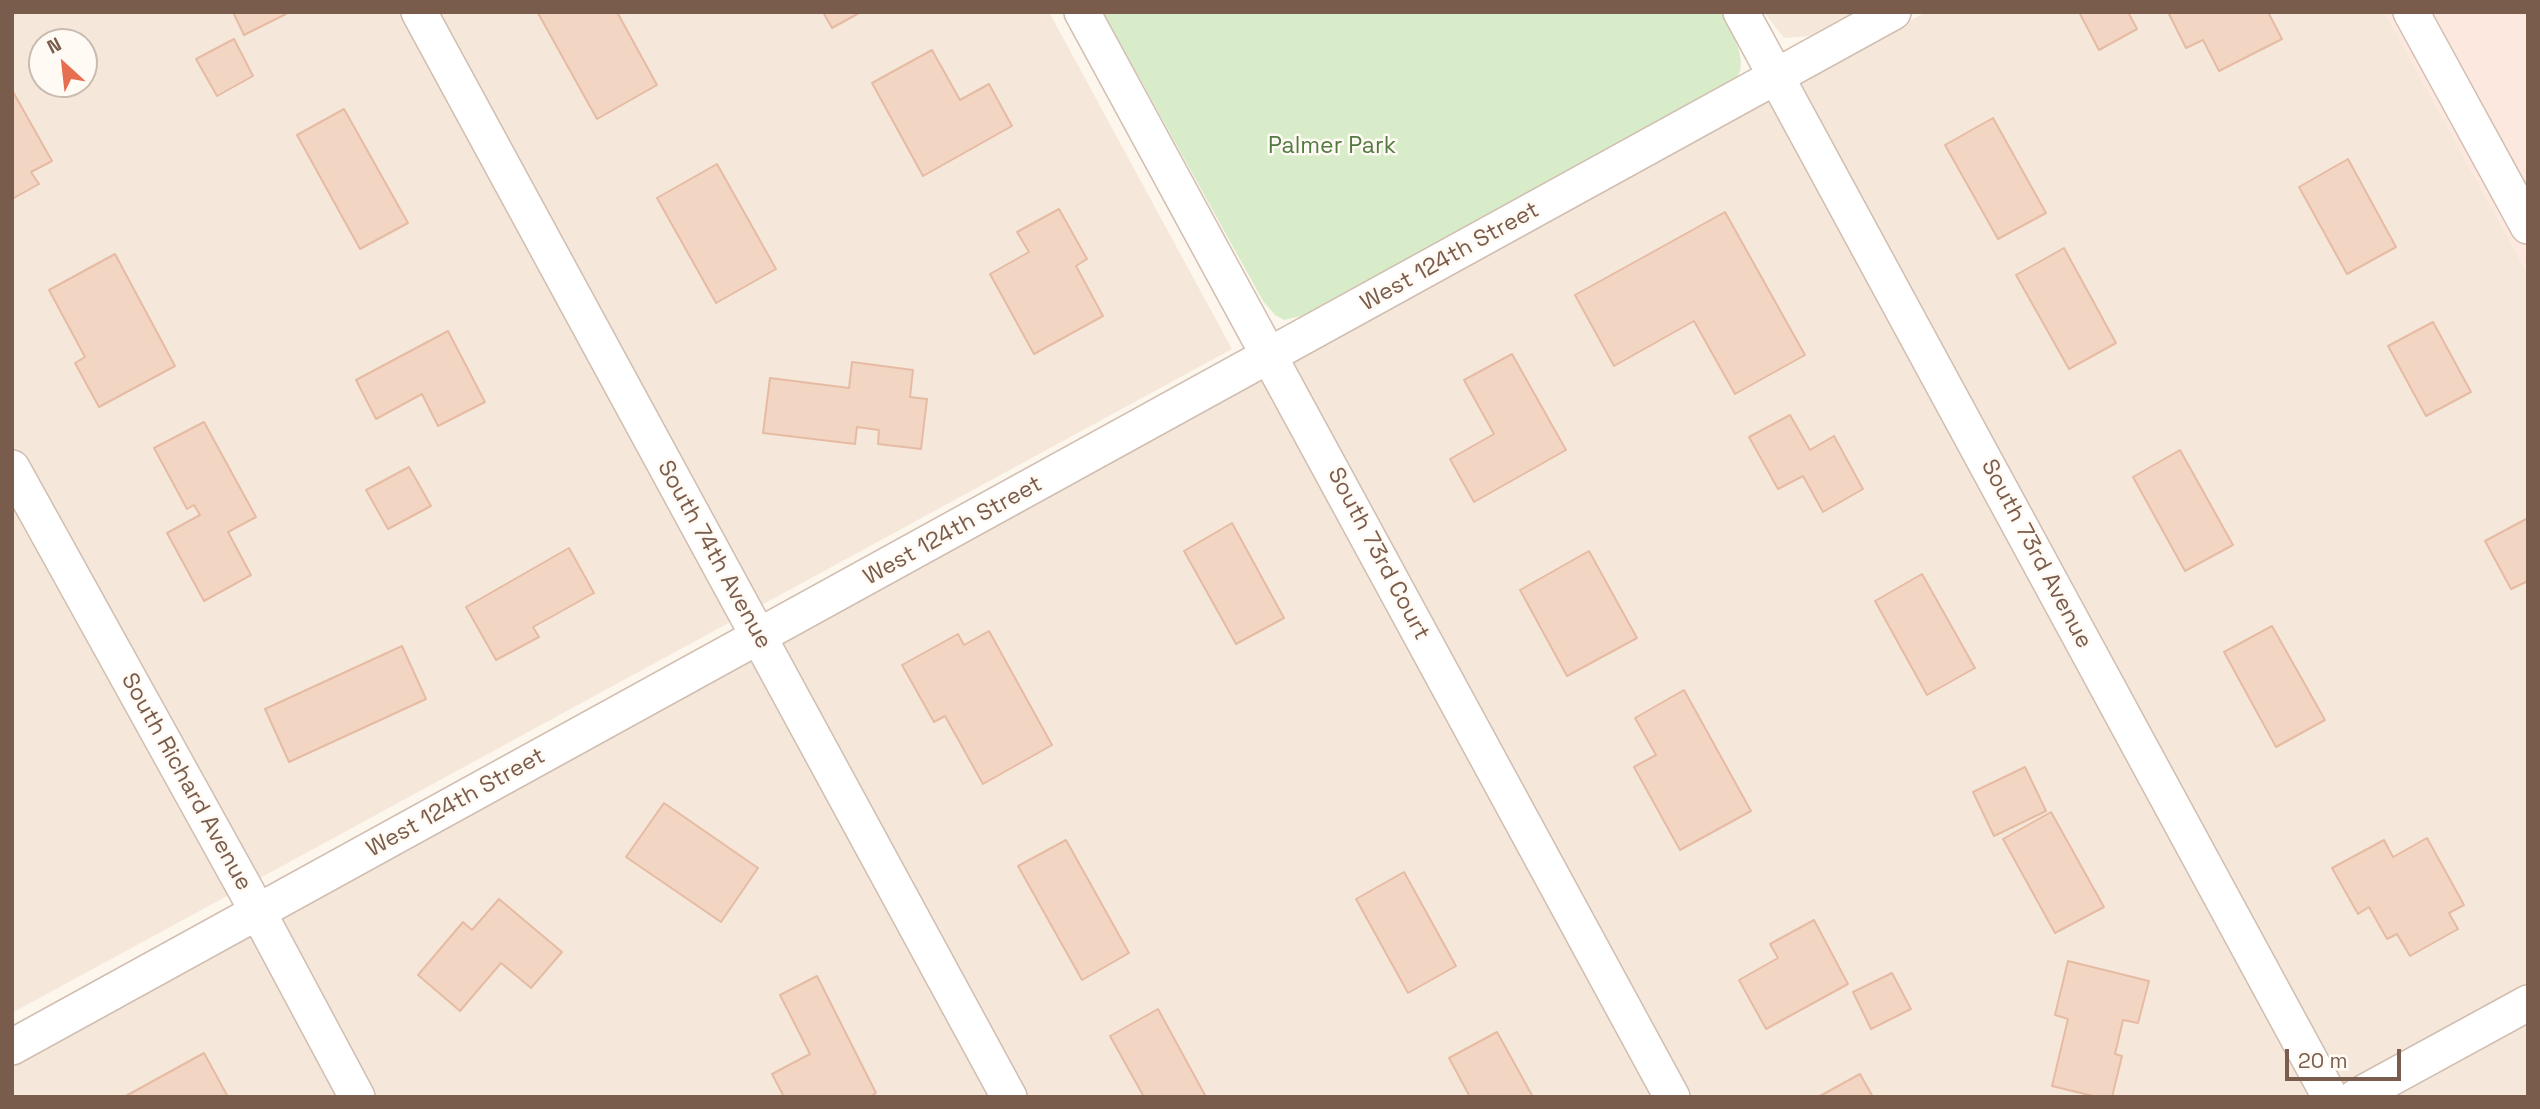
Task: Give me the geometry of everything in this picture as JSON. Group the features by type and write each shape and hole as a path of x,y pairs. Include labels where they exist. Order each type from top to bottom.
{"street":[{"name":"South 74th Avenue","path":"419,12 1009,1097"},
{"name":"South 73rd Court","path":"1082,12 1672,1097"},
{"name":"South 73rd Avenue","path":"1741,12 2330,1097"},
{"name":"West 124th Street","path":"12,1047 1893,12"},
{"path":"2411,12 2528,226"},
{"name":"South Richard Avenue","path":"12,468 258,912 357,1097"},
{"path":"2356,1097 2528,1003"}],"shaded area":[{"path":"12,12 1049,12 1232,349 12,1013"},
{"path":"1764,12 1856,12 1811,36 1784,38"},
{"path":"1926,12 2385,12 2528,274 2528,1097 12,1097 12,1064"},
{"path":"2385,12 2528,12 2528,274"}],"green space":[{"name":"Palmer Park","path":"1103,12 1721,12 1735,40 1741,64 1738,75 1726,88 1301,316 1284,320 1275,315 1263,301"}],"building":[{"path":"233,12 285,12 286,14 244,35"},
{"path":"617,12 657,85 597,119 538,13"},
{"path":"823,12 861,12 832,28"},
{"path":"2079,12 2128,12 2137,29 2099,50"},
{"path":"2168,12 2268,12 2282,39 2219,71 2203,40 2186,48"},
{"path":"234,39 253,76 217,96 196,59"},
{"path":"932,50 960,100 989,84 1012,126 923,176 872,83"},
{"path":"12,90 52,161 31,172 39,184 12,199"},
{"path":"344,109 408,223 360,249 297,135"},
{"path":"1993,118 2046,213 1998,239 1945,145"},
{"path":"2348,159 2396,247 2347,274 2299,187"},
{"path":"717,164 776,269 716,303 657,198"},
{"path":"1059,209 1087,259 1076,266 1103,316 1034,354 990,274 1029,252 1017,232"},
{"path":"1725,212 1805,355 1735,394 1694,321 1614,366 1575,295"},
{"path":"2064,248 2116,343 2069,369 2016,275"},
{"path":"115,254 175,366 99,407 75,363 85,357 49,290"},
{"path":"2433,322 2471,392 2426,416 2388,346"},
{"path":"448,331 485,402 438,426 422,394 376,419 356,380"},
{"path":"1512,354 1566,450 1474,502 1450,459 1494,434 1464,380"},
{"path":"852,362 913,370 910,397 927,399 921,449 878,444 879,430 857,427 855,444 763,433 770,378 849,388"},
{"path":"1790,415 1810,450 1834,436 1863,489 1823,512 1803,476 1778,489 1749,437"},
{"path":"204,422 256,517 228,532 251,575 204,601 167,533 200,515 194,505 187,509 154,448"},
{"path":"2180,450 2233,545 2185,571 2133,477"},
{"path":"409,467 431,506 388,529 366,490"},
{"path":"2528,518 2528,581 2511,589 2485,541"},
{"path":"1232,523 1284,618 1236,644 1184,551"},
{"path":"569,548 594,593 533,627 539,637 496,660 466,607"},
{"path":"1589,551 1637,638 1567,676 1520,590"},
{"path":"1922,574 1975,668 1927,695 1875,601"},
{"path":"2272,626 2325,720 2276,747 2224,652"},
{"path":"989,631 1052,745 983,784 945,716 934,722 902,665 958,634 964,645"},
{"path":"402,646 426,699 289,762 265,709"},
{"path":"1684,690 1751,811 1680,850 1634,767 1656,755 1635,718"},
{"path":"2025,767 2046,811 1994,836 1973,792"},
{"path":"664,803 758,868 721,922 626,857"},
{"path":"2051,812 2104,907 2055,933 2003,839"},
{"path":"2427,838 2464,905 2449,913 2458,929 2410,956 2397,934 2387,939 2369,907 2358,914 2332,868 2384,840 2393,857"},
{"path":"1066,840 1129,953 1082,980 1018,866"},
{"path":"1404,872 1456,966 1408,993 1356,899"},
{"path":"499,899 562,952 531,988 501,963 460,1011 418,975 463,922 472,930"},
{"path":"1814,920 1848,984 1766,1029 1739,980 1778,958 1770,944"},
{"path":"2068,961 2149,981 2138,1023 2123,1020 2115,1054 2122,1056 2112,1097 2097,1097 2052,1086 2068,1019 2055,1015"},
{"path":"1892,973 1911,1009 1871,1029 1853,992"},
{"path":"817,976 876,1093 869,1097 784,1097 772,1074 810,1054 780,995"},
{"path":"1158,1009 1206,1097 1144,1097 1110,1036"},
{"path":"1497,1032 1533,1097 1470,1097 1449,1058"},
{"path":"204,1053 228,1097 124,1097"},
{"path":"1860,1074 1873,1097 1818,1097"}]}
